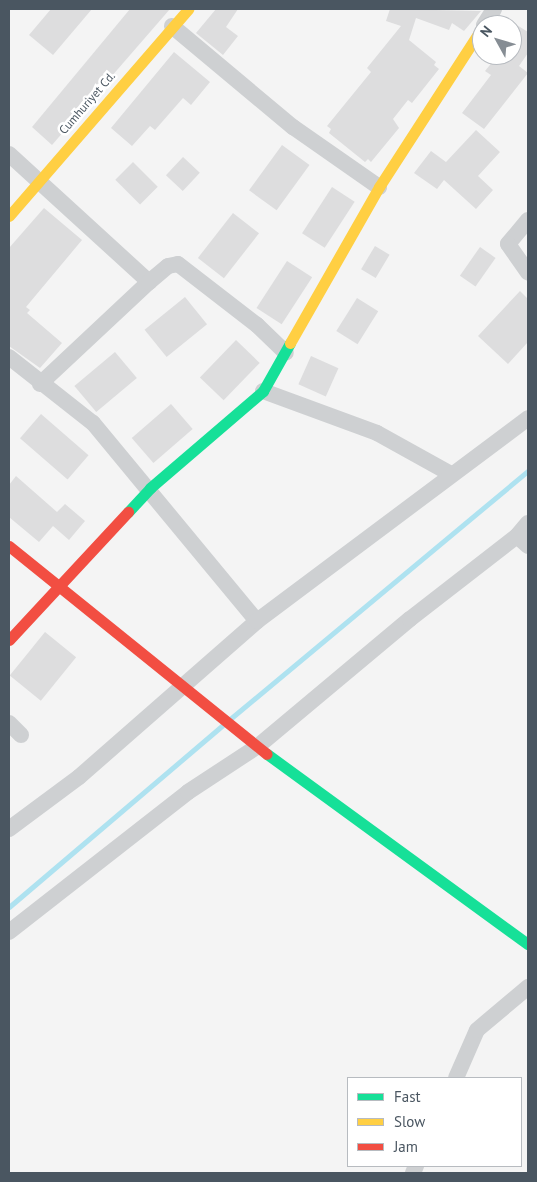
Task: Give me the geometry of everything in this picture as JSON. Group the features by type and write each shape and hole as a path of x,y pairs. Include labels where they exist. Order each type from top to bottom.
{"street":[{"name":"Cumhuriyet Cd.","path":"9,216 38,180 188,9"},
{"path":"172,26 292,127 379,186"},
{"path":"9,640 58,584 150,488 263,390 286,353 379,186 472,44"},
{"path":"9,154 149,282"},
{"path":"528,220 508,244 528,272"},
{"path":"40,384 149,282 168,266 178,264 256,325 286,353"},
{"path":"9,357 40,384 93,423 150,488 258,622"},
{"path":"263,390 377,433 451,474"},
{"path":"9,829 79,777 182,685 258,622 451,474 528,418"},
{"path":"9,932 410,619 523,541 528,523"},
{"path":"9,546 203,700 253,743 528,944"},
{"path":"9,724 21,735"},
{"path":"456,1077 477,1030 528,987"}],"building":[{"path":"51,9 92,9 53,55 29,35"},
{"path":"130,9 170,9 52,145 32,127"},
{"path":"216,9 238,9 226,27 238,36 223,55 196,33"},
{"path":"390,9 481,11 478,15 472,15 472,22 464,31 452,23 449,30 416,18 409,40 436,62 434,65 439,69 412,103 408,100 393,119 399,128 371,162 368,159 365,162 329,133 331,129 327,126 371,72 367,68 401,26 386,21"},
{"path":"522,28 528,32 528,53 522,62"},
{"path":"174,52 210,82 191,105 183,98 155,130 150,126 132,146 111,128"},
{"path":"490,65 520,65 528,73 484,129 462,113 491,75 485,71"},
{"path":"476,130 500,152 478,176 493,190 476,209 444,180 437,189 414,173 431,151 446,162"},
{"path":"282,145 310,165 277,210 249,190"},
{"path":"183,157 200,173 183,191 166,175"},
{"path":"133,162 158,187 140,204 115,180"},
{"path":"332,187 355,202 325,248 302,233"},
{"path":"44,208 82,240 26,307 30,310 27,313 62,343 40,368 9,346 9,248"},
{"path":"233,213 259,233 224,278 198,258"},
{"path":"375,246 390,255 376,278 361,269"},
{"path":"480,247 496,258 475,287 460,276"},
{"path":"287,261 312,277 282,324 257,308"},
{"path":"520,291 528,299 528,342 508,364 478,336"},
{"path":"185,297 207,324 167,357 145,330"},
{"path":"357,298 378,311 358,344 336,331"},
{"path":"236,340 260,363 224,400 200,377"},
{"path":"115,352 137,378 96,412 74,386"},
{"path":"311,356 338,368 326,397 298,384"},
{"path":"171,404 193,429 153,463 132,438"},
{"path":"41,414 89,455 68,479 20,438"},
{"path":"16,476 57,512 65,504 85,521 69,540 53,526 39,542 9,517 9,485"},
{"path":"45,632 76,657 41,701 10,676"}],"waterway":[{"path":"230,719 528,471"},
{"path":"9,907 222,726"}],"traffic: fast":[{"path":"128,512 150,488 263,391 290,343"},
{"path":"267,754 528,944"}],"traffic: slow":[{"path":"9,216 188,9"},
{"path":"290,343 379,187 472,43"}],"traffic: jam":[{"path":"9,640 128,512"},
{"path":"9,546 267,754"}]}
